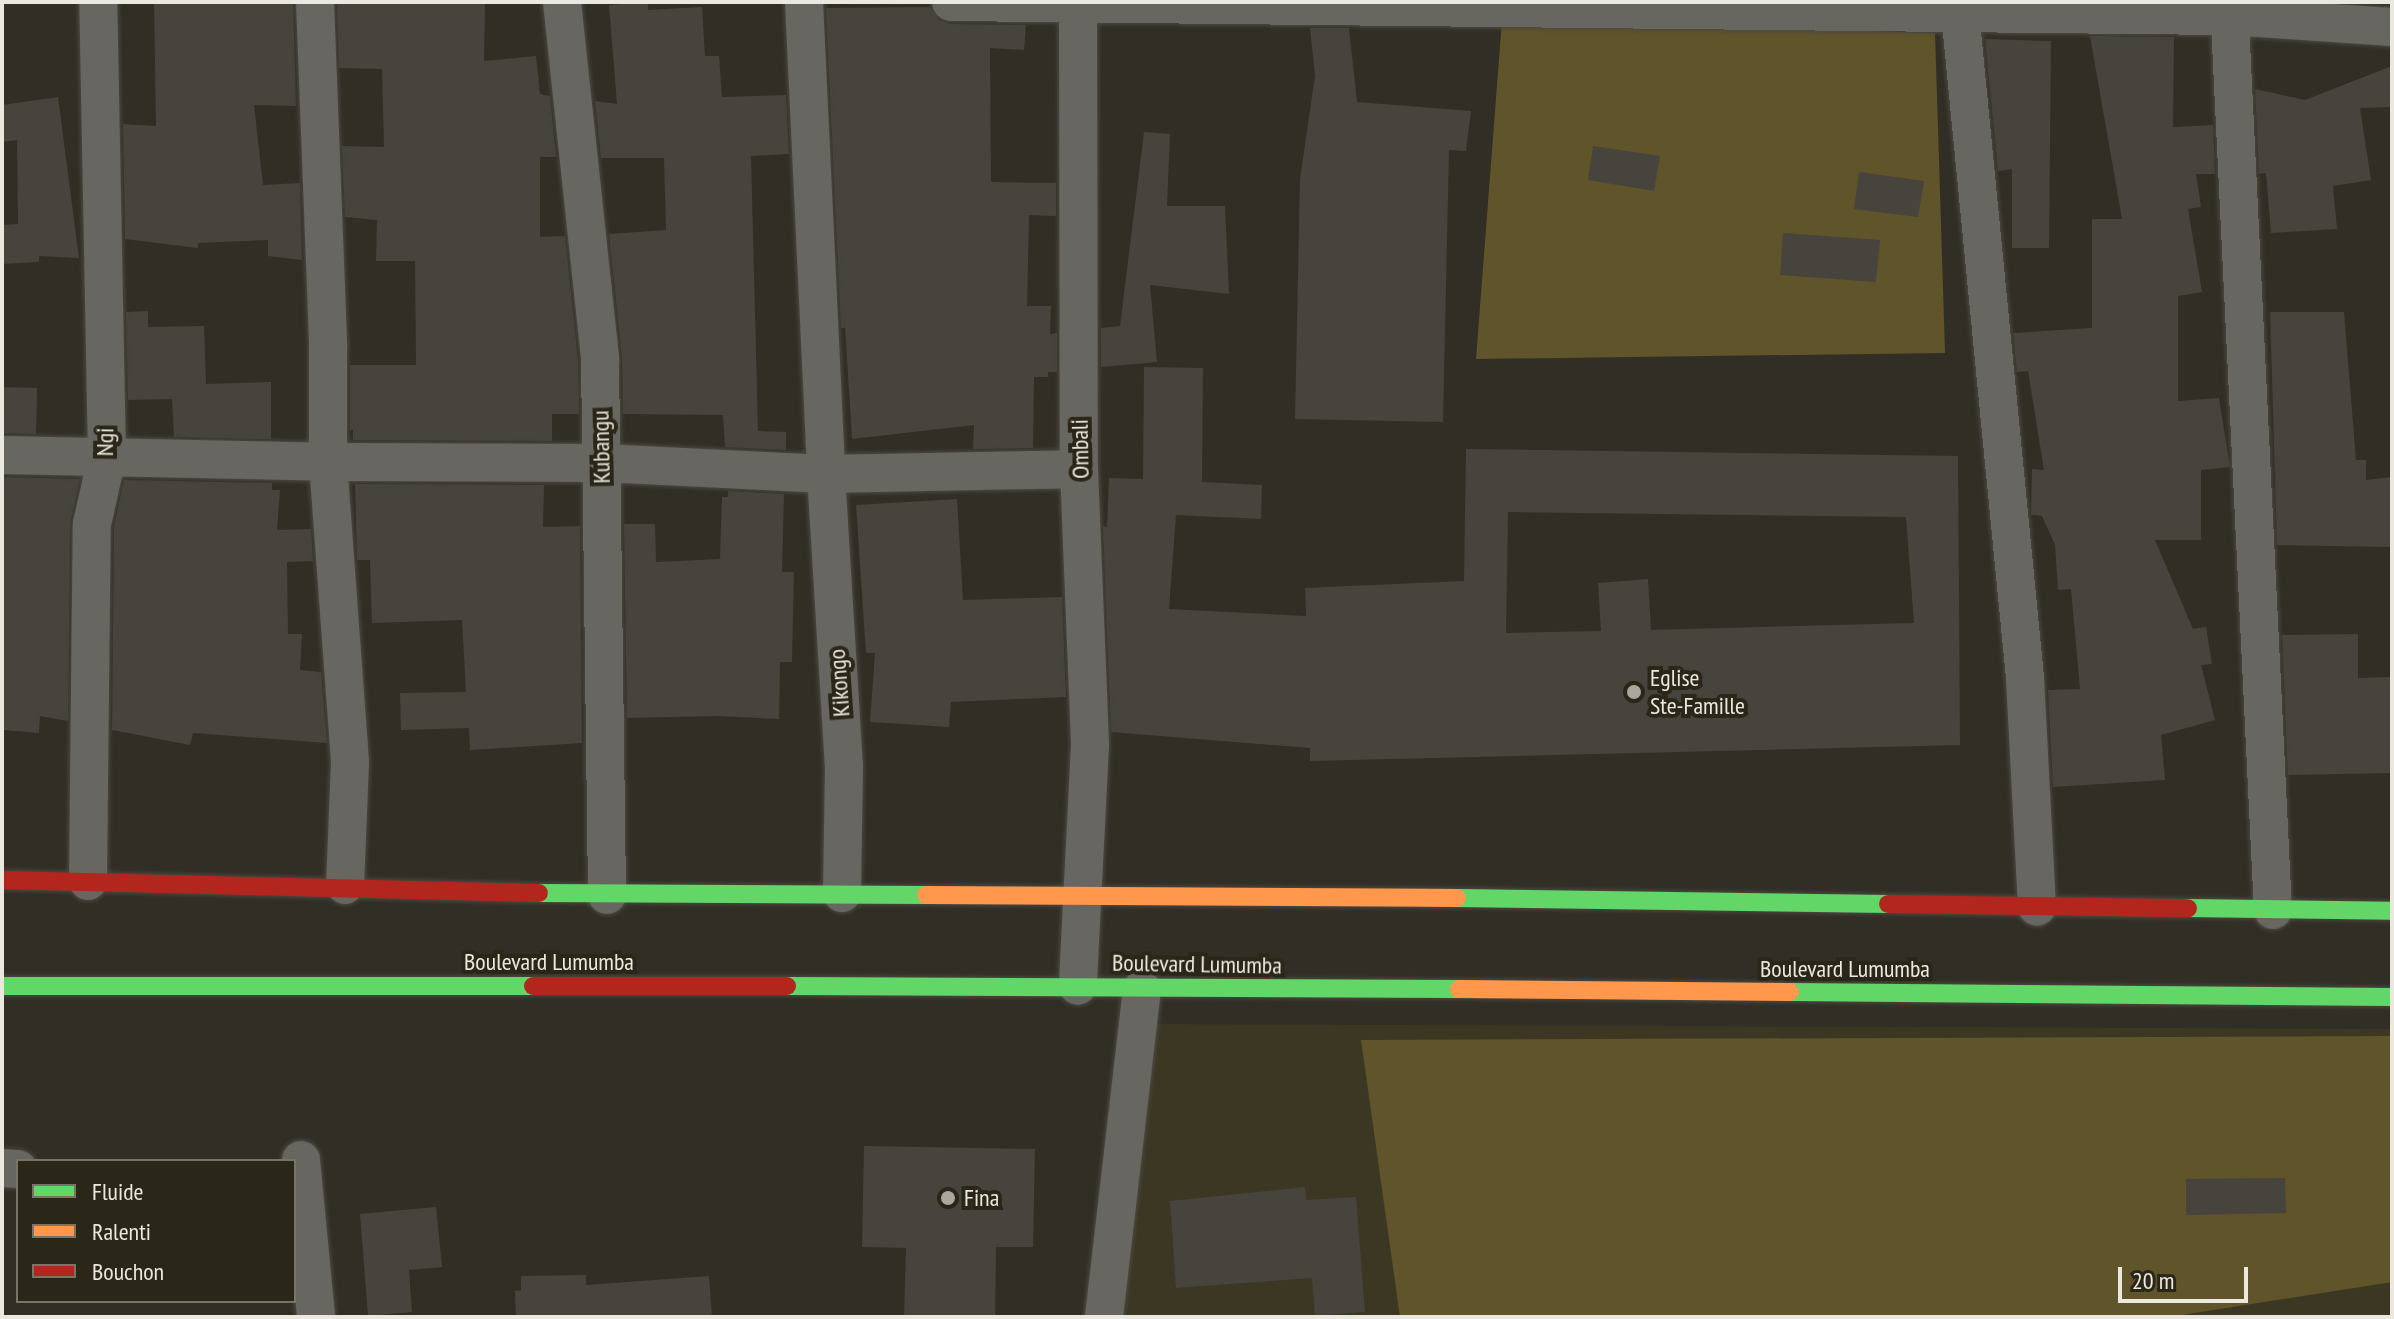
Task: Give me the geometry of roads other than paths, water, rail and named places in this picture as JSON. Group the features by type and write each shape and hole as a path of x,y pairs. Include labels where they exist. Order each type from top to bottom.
{"highway":[{"path":"2,880 345,885 607,895 1332,896 2390,911"},
{"name":"Boulevard Lumumba","path":"2,986 1078,986 1142,989 2392,997"}],"street":[{"name":"Ngi","path":"88,881 92,524 107,457 98,2"},
{"path":"315,2 328,348 328,462 350,762 345,885"},
{"name":"Kubangu","path":"562,2 600,359 607,895"},
{"name":"Kikongo","path":"804,2 826,474 844,765 842,893"},
{"path":"951,2 2230,9 2392,27"},
{"name":"Ombali","path":"1078,4 1079,469 1090,745 1085,896 1078,986"},
{"path":"1959,8 2025,678 2037,907"},
{"path":"2230,9 2273,910"},
{"path":"2,455 328,462 602,463 826,474 1079,469"},
{"path":"1104,1317 1142,989"},
{"path":"309,1185 316,1317"}],"place":[{"name":"Eglise Ste-Famille","path":"1634,692"},
{"name":"Fina","path":"948,1198"}]}
